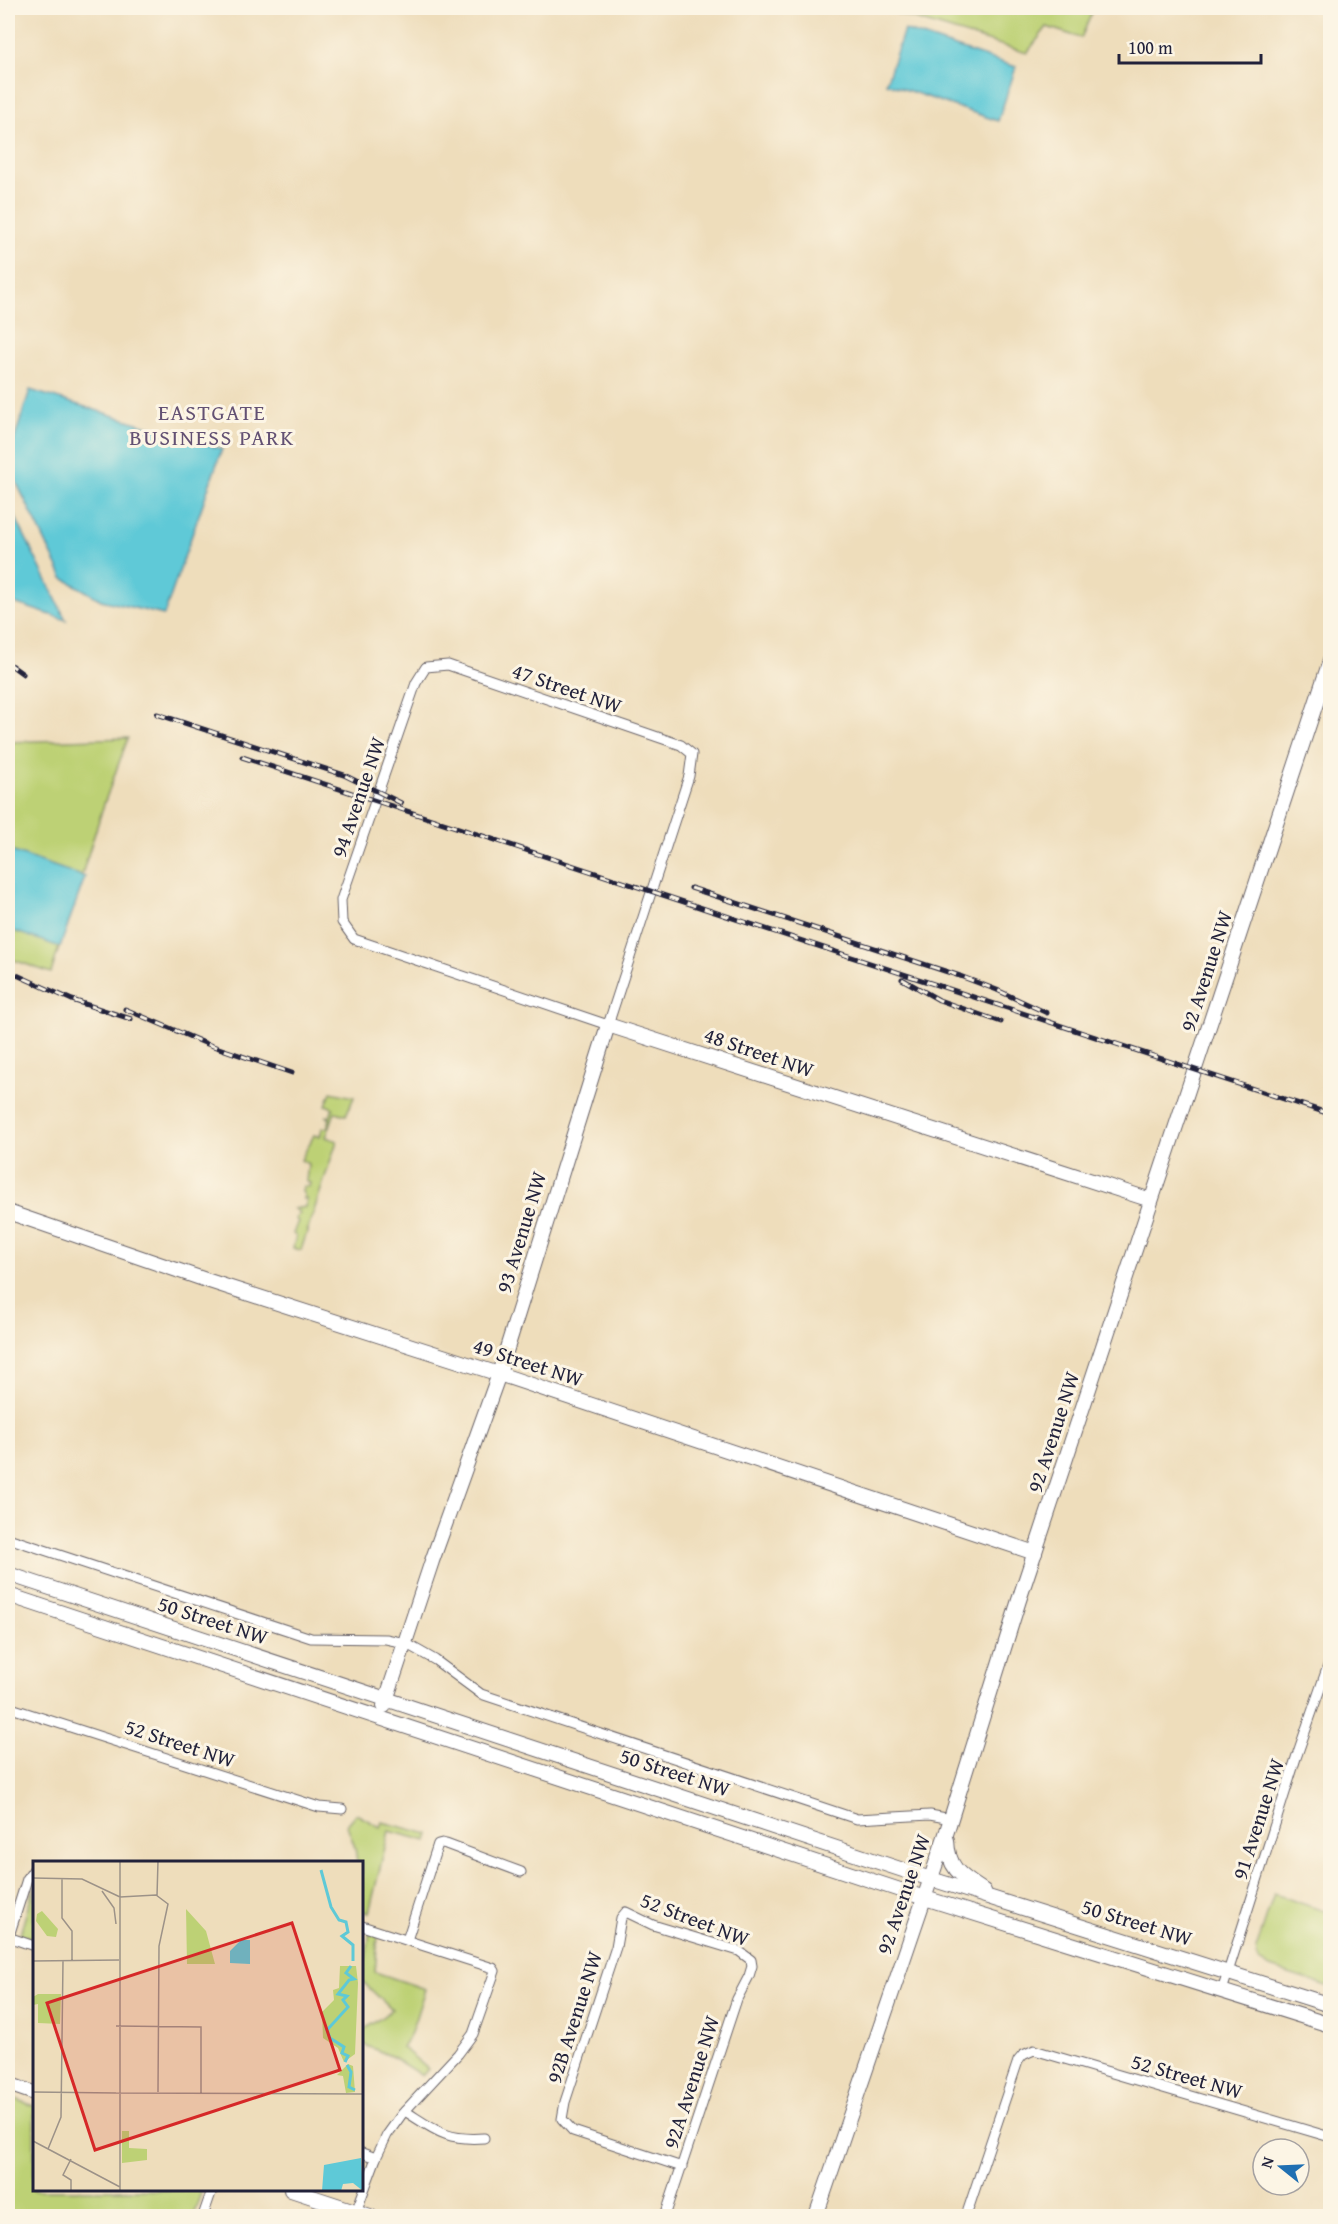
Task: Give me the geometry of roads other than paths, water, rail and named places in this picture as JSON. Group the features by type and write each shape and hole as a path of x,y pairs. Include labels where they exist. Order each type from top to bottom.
{"main road":[{"name":"92 Avenue NW","path":"816,2217 925,1898 1035,1553 1330,662"},
{"name":"48 Street NW","path":"608,1025 1151,1200"},
{"name":"93 Avenue NW","path":"380,1719 432,1561 499,1374 608,1025"},
{"name":"49 Street NW","path":"8,1212 251,1295 499,1374 1035,1553"},
{"name":"50 Street NW","path":"8,1574 931,1879 1330,2006"},
{"name":"50 Street NW","path":"8,1595 925,1898 1330,2025"},
{"path":"949,1825 947,1850 953,1868 998,1900"},
{"path":"8,2084 33,2093"},
{"path":"294,2191 370,2217"}],"street":[{"name":"47 Street NW","path":"426,667 448,665 681,745 692,754"},
{"name":"94 Avenue NW","path":"354,939 342,922 342,900 416,683 426,667"},
{"name":"93 Avenue NW","path":"608,1025 689,776 692,754"},
{"name":"48 Street NW","path":"354,939 608,1025"},
{"name":"50 Street NW","path":"8,1538 311,1638 386,1639 405,1643 435,1660 481,1694 857,1818 930,1815 949,1825"},
{"name":"91 Avenue NW","path":"1222,1991 1296,1758 1330,1660"},
{"name":"52 Street NW","path":"8,1707 319,1807 342,1809"},
{"path":"407,1940 438,1844 446,1844 521,1872"},
{"path":"33,1870 27,1879 8,1938 33,1946"},
{"name":"52 Street NW","path":"626,1912 652,1925 739,1951 751,1960"},
{"name":"92B Avenue NW","path":"626,1912 621,1918 616,1947 562,2119 573,2131 682,2167"},
{"path":"356,2212 387,2135 405,2111 458,2054 473,2034 495,1971 493,1968 363,1926"},
{"name":"92A Avenue NW","path":"665,2217 737,1999 749,1976 751,1960"},
{"name":"52 Street NW","path":"966,2217 1018,2061 1023,2055 1034,2050 1330,2137"},
{"path":"405,2111 444,2136 465,2140 484,2138"},
{"path":"363,2153 376,2158"},
{"path":"203,2217 212,2191"}],"water":[{"path":"904,30 1016,67 998,121 886,83"},
{"path":"30,390 222,449 164,615 101,600 63,578 8,465"},
{"path":"8,502 66,620 8,601"},
{"path":"8,850 85,877 60,947 8,929"}],"railway":[{"path":"8,663 23,674"},
{"path":"157,714 344,775 401,803"},
{"path":"242,757 1330,1114"},
{"path":"691,888 960,976 1047,1013"},
{"path":"8,971 72,1000 131,1019"},
{"path":"902,979 939,1000 1001,1022"},
{"path":"125,1009 207,1044 292,1073"}],"district":[{"name":"EASTGATE BUSINESS PARK","path":"212,425"}]}
